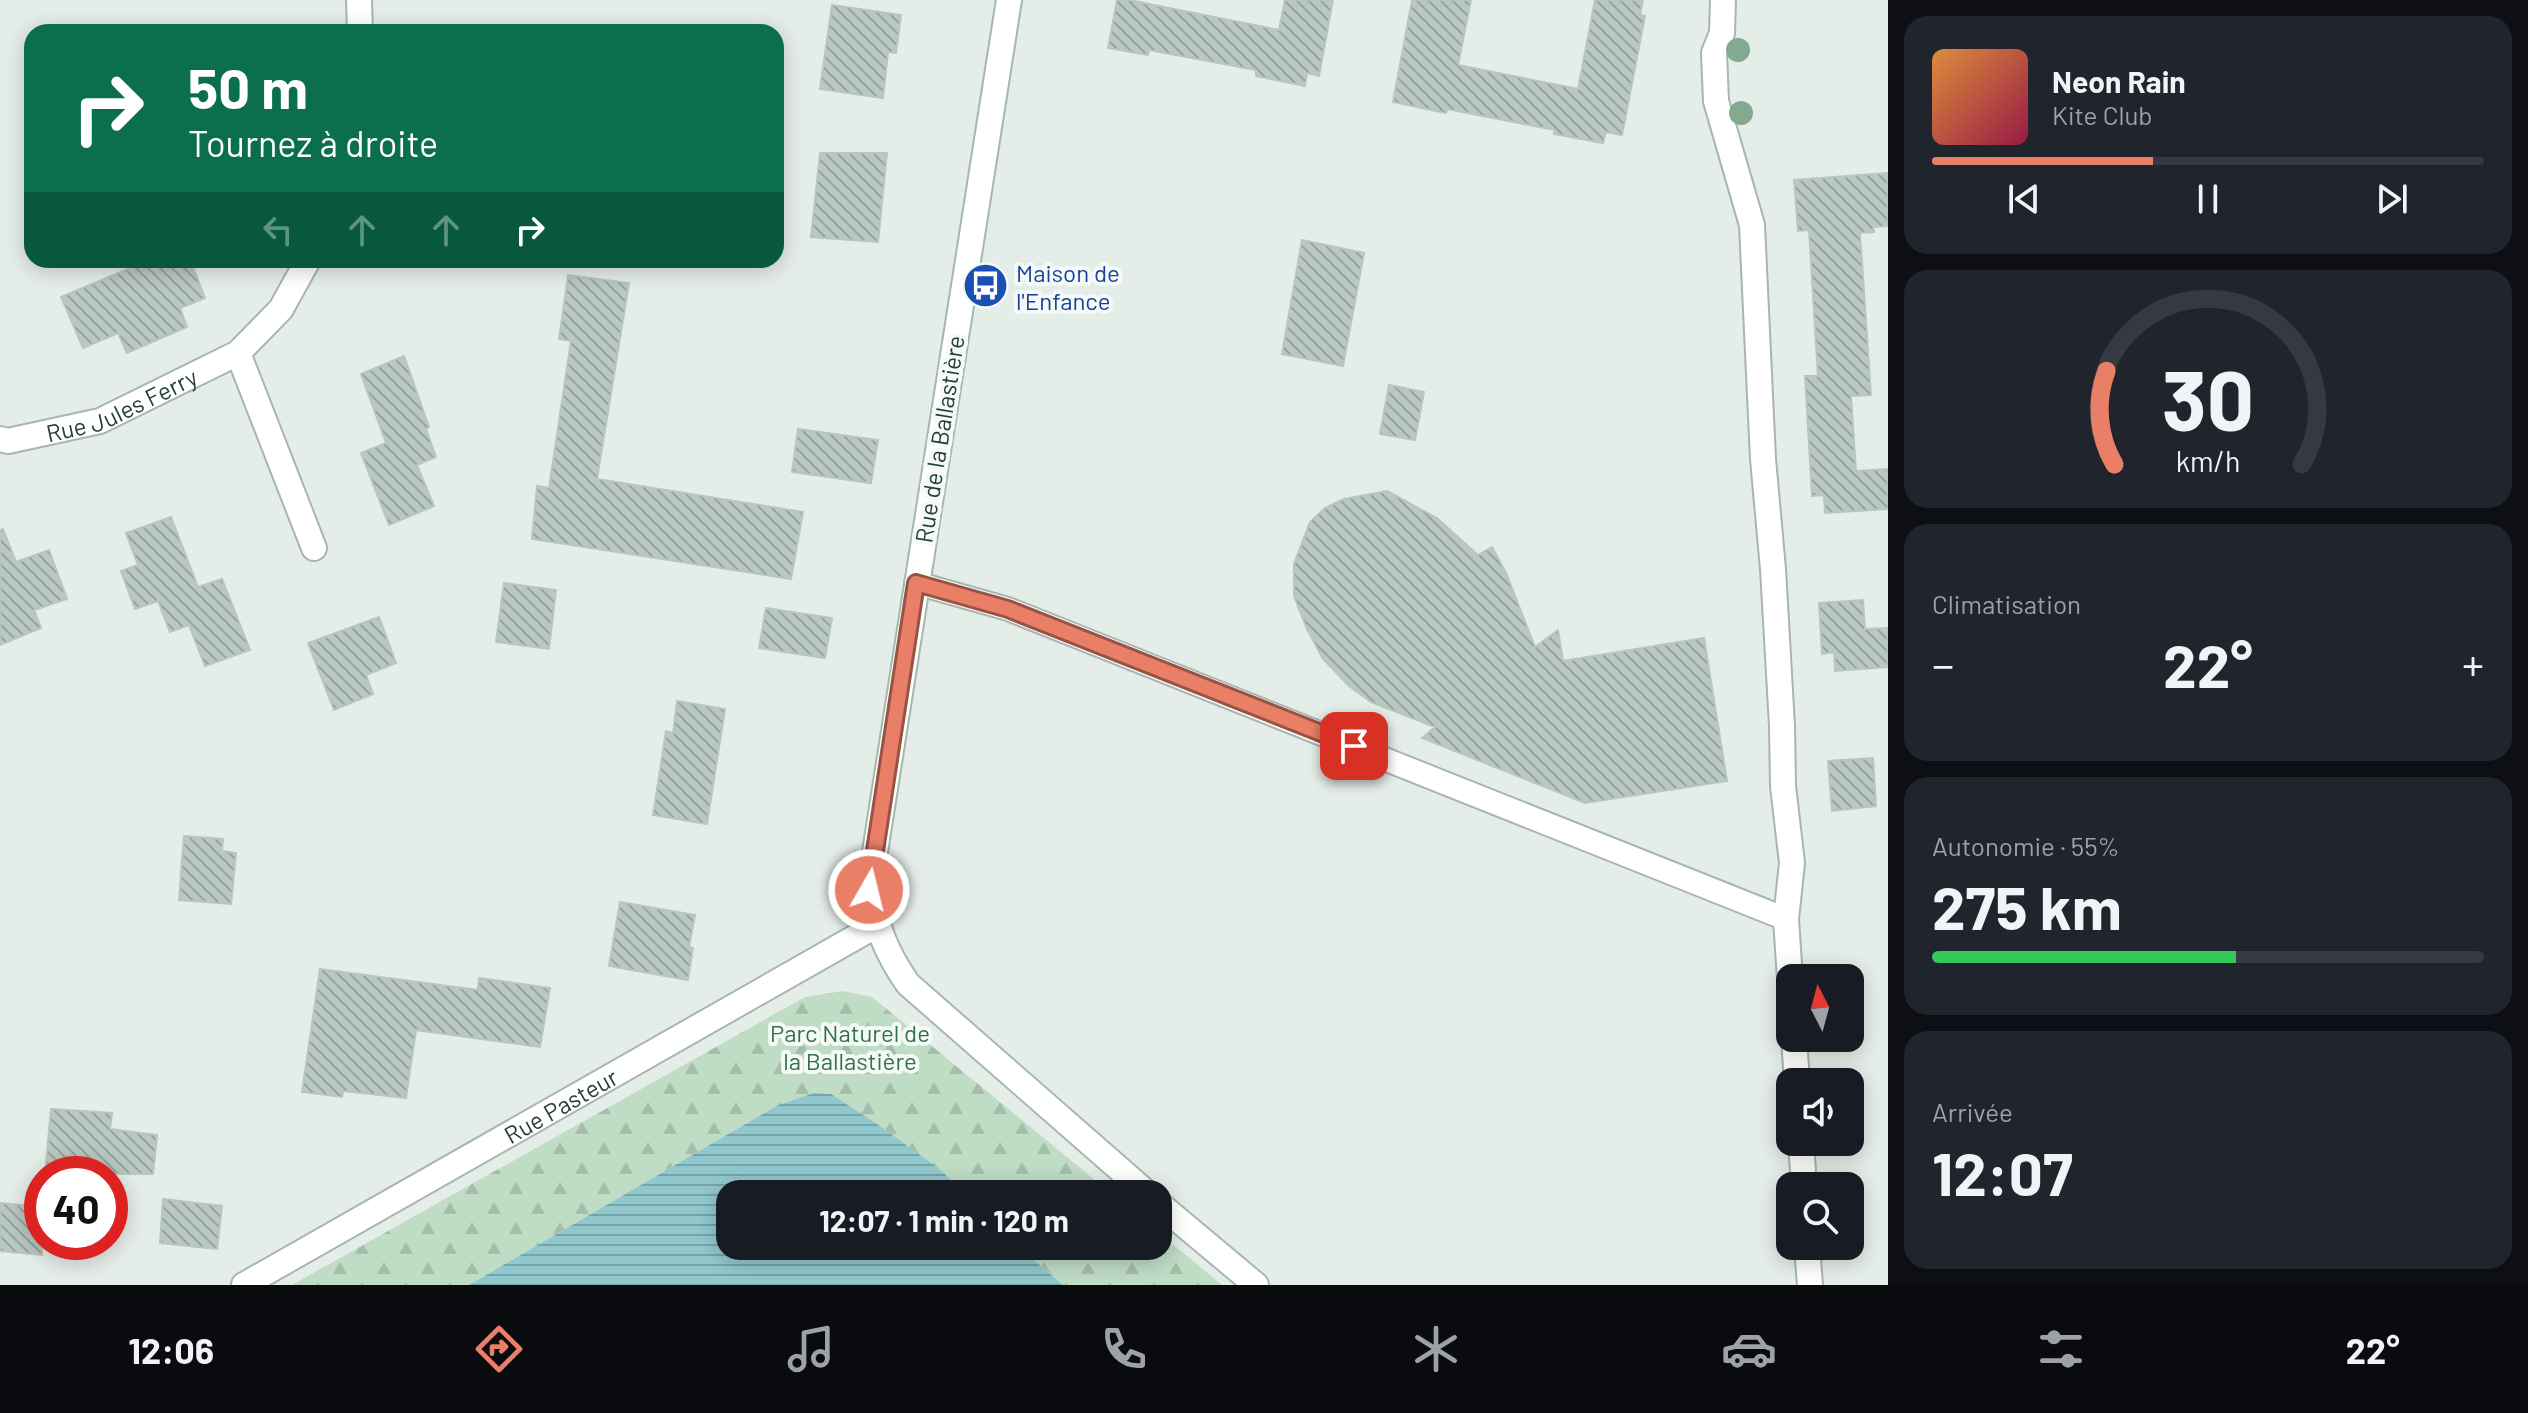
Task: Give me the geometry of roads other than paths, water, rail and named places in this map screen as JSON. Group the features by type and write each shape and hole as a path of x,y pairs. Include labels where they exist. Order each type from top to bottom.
{"street":[{"path":"359,0 360,24"},
{"name":"Rue de la Ballastière","path":"1009,0 869,890 877,925 890,958 908,984 1132,1180"},
{"path":"1723,0 1722,33 1714,53 1716,101 1752,225 1783,786 1792,863 1786,919 1789,964"},
{"name":"Rue Jules Ferry","path":"3,443 100,421 238,353 281,309 304,268"},
{"path":"238,353 314,548"},
{"name":"Rue Pasteur","path":"244,1285 877,925"},
{"path":"1172,1215 1256,1285"},
{"path":"1808,1260 1810,1285"}],"lane":[{"path":"916,583 1008,609 1786,919"}],"water":[{"path":"814,1093 831,1094 880,1126 951,1180 716,1180 716,1260 1034,1260 1063,1285 469,1285 778,1105"}],"place":[{"name":"Maison de l'Enfance","path":"985,286"}],"park label":[{"name":"Parc Naturel de la Ballastière","path":"850,1046"}]}
